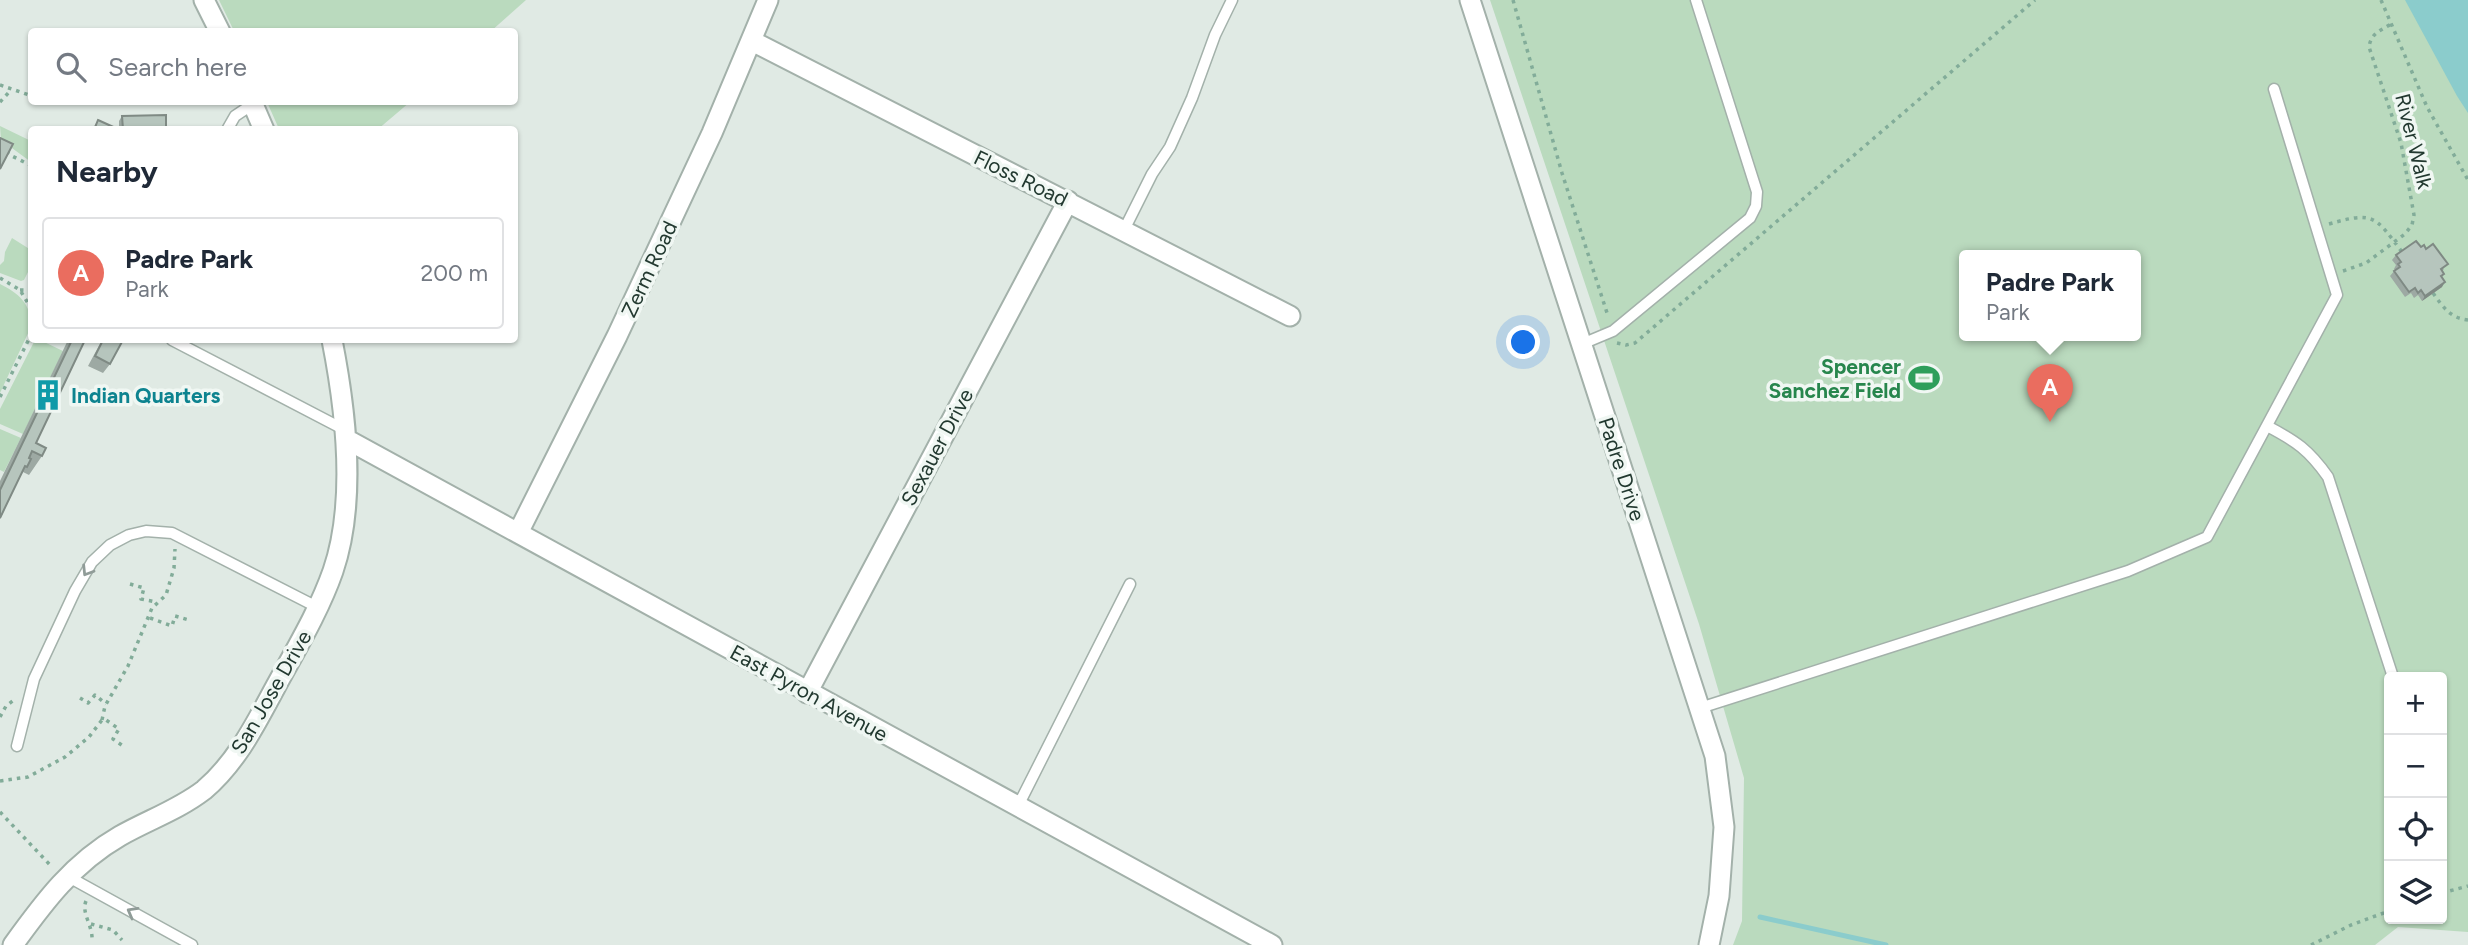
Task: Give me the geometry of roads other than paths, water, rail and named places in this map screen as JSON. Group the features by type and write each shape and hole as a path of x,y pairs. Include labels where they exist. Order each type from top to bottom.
{"street":[{"path":"204,0 218,28"},
{"name":"Zerm Road","path":"518,533 617,336 712,133 768,0"},
{"name":"Padre Drive","path":"1470,0 1715,756 1724,827 1719,896 1709,945"},
{"name":"Floss Road","path":"752,41 1290,316"},
{"path":"253,105 262,126"},
{"name":"Sexauer Drive","path":"807,693 1068,201"},
{"name":"San Jose Drive","path":"13,945 39,909 60,872 182,805 220,774 252,732 317,607 340,546 346,489 346,435 332,343"},
{"name":"East Pyron Avenue","path":"346,435 807,693 1272,945"}],"lane":[{"path":"1124,230 1152,174 1170,147 1192,98 1215,34 1232,0"},
{"path":"1582,344 1613,331 1750,218 1756,206 1757,192 1696,0"},
{"path":"1700,708 2128,571 2207,537 2337,295 2274,89"},
{"path":"229,126 235,116 249,105"},
{"path":"177,343 346,435"},
{"path":"2267,426 2297,442 2328,477 2391,672"},
{"path":"17,746 34,679 80,582 101,552 119,539 140,532 159,531 180,537 317,607"},
{"path":"1017,807 1130,584"},
{"path":"60,872 192,945"}],"water":[{"path":"2405,0 2468,0 2468,113 2457,96"}],"waterway":[{"path":"1760,917 1886,945"}],"place":[{"name":"Spencer Sanchez Field","path":"1924,378"},
{"name":"Indian Quarters","path":"48,395"},
{"name":"Padre Park","path":"2050,422"}]}
